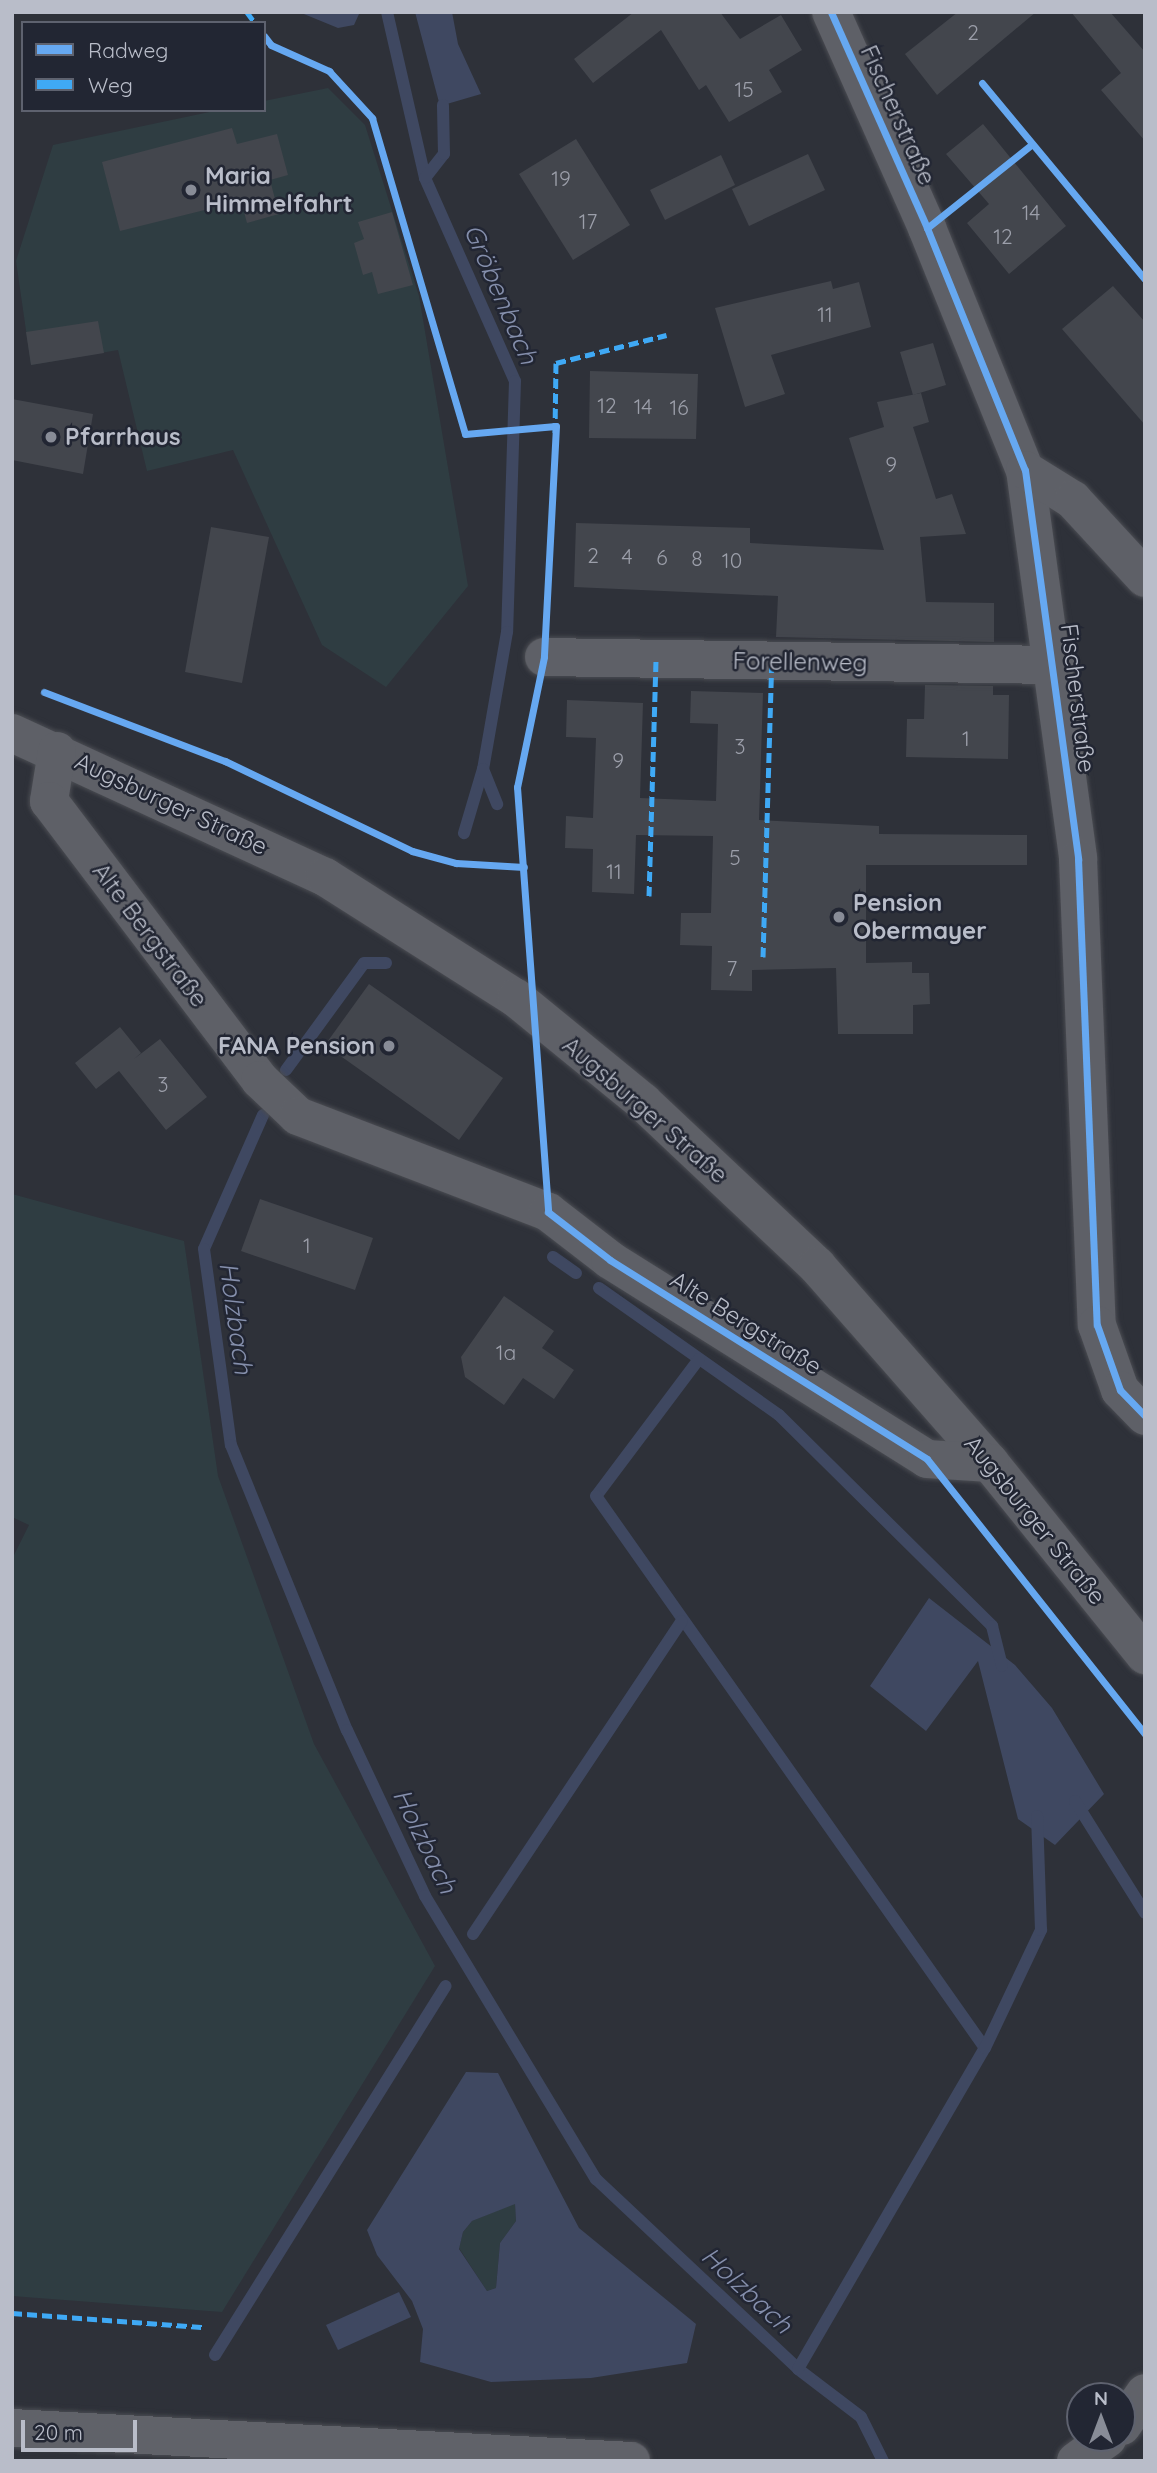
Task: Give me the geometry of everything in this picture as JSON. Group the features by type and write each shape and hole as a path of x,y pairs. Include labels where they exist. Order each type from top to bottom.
{"main road":[{"path":"12,2428 631,2461"}],"street":[{"name":"Fischerstraße","path":"831,12 928,228 1025,470 1056,665 1078,859 1097,1325 1120,1390 1145,1416"},
{"path":"1025,470 1073,500 1145,578"},
{"name":"Forellenweg","path":"544,657 1056,665"},
{"name":"Augsburger Straße","path":"12,733 57,751 325,877 516,998 643,1102 817,1266 990,1463 1145,1655"},
{"name":"Alte Bergstraße","path":"57,751 49,801 260,1080 298,1116 548,1212 610,1260 928,1459 990,1463"}],"shaded area":[{"path":"328,88 365,125 419,296 468,586 386,687 322,645 233,450 147,471 118,350 31,365 16,261 53,145 210,112 266,112 266,101"},
{"path":"12,1194 184,1241 218,1476 314,1744 435,1966 222,2312 12,2296 12,1559 29,1525 12,1517"},
{"path":"515,2203 516,2221 500,2243 496,2288 487,2291 459,2248 463,2232 472,2221"}],"water":[{"path":"299,12 359,14 354,25 338,28"},
{"path":"415,12 452,12 458,44 481,94 440,106"},
{"path":"929,1598 1015,1665 1052,1708 1104,1794 1055,1845 1018,1819 978,1661 926,1731 870,1686"},
{"path":"466,2072 498,2073 579,2228 696,2324 687,2363 591,2378 491,2382 420,2362 423,2329 412,2301 377,2255 367,2230","holes":["515,2204 516,2221 500,2243 496,2288 487,2291 459,2249 463,2232 472,2221"]},
{"path":"399,2292 411,2317 338,2350 326,2325"}],"building":[{"path":"634,12 720,12 740,39 781,15 802,50 769,70 782,92 729,122 706,85 699,90 661,30 593,83 574,59"},
{"path":"958,12 1036,12 937,95 905,54"},
{"path":"1071,12 1110,12 1145,52 1145,141 1101,90 1121,73"},
{"path":"983,124 1066,226 1009,274 967,223 989,204 946,154"},
{"name":"Maria Himmelfahrt","path":"232,128 237,144 277,134 288,175 270,180 279,214 247,223 241,201 120,231 102,162"},
{"path":"576,139 630,225 573,260 519,174"},
{"path":"808,154 825,190 749,226 732,189"},
{"path":"721,155 735,185 665,220 650,190"},
{"path":"392,212 413,285 378,294 372,272 363,275 354,243 364,239 358,222"},
{"path":"831,281 833,289 859,282 871,327 771,355 785,394 745,407 715,308"},
{"path":"1113,286 1145,322 1145,425 1062,329"},
{"path":"98,321 104,353 31,365 26,332"},
{"path":"933,343 946,385 913,395 900,352"},
{"path":"590,371 698,374 696,439 589,438"},
{"path":"921,393 929,422 913,427 936,499 952,494 966,534 920,537 926,602 994,603 994,642 776,637 778,596 574,587 576,523 750,528 750,543 884,550 849,438 884,427 877,402"},
{"name":"Pfarrhaus","path":"12,399 93,414 83,474 12,460"},
{"path":"211,527 269,537 242,683 185,672"},
{"path":"925,685 993,686 993,695 1009,695 1008,759 906,757 907,719 924,719"},
{"path":"691,691 763,693 759,820 879,826 879,834 1027,835 1027,865 866,865 866,963 912,962 912,973 929,973 930,1004 913,1005 913,1034 838,1034 836,968 752,970 752,991 711,990 712,946 680,945 681,913 711,913 713,836 636,835 634,894 592,892 593,849 565,848 566,816 593,818 596,738 566,737 567,700 643,703 640,798 716,801 718,724 690,723"},
{"path":"369,984 503,1078 459,1140 325,1045"},
{"path":"120,1027 141,1053 134,1059 160,1039 207,1097 166,1130 119,1071 96,1089 75,1063"},
{"path":"260,1199 373,1238 355,1290 241,1251"},
{"path":"504,1296 554,1331 542,1348 574,1370 554,1399 523,1378 504,1405 465,1377 461,1357"}],"waterway":[{"name":"Gröbenbach","path":"387,12 425,178 515,381 507,632 483,769 464,833"},
{"path":"425,178 444,154 443,105"},
{"path":"483,769 497,804"},
{"name":"Holzbach","path":"286,1070 364,963 386,963"},
{"name":"Holzbach","path":"263,1115 204,1249 231,1445 347,1730 425,1896 596,2179 798,2369 861,2417 883,2461"},
{"path":"553,1257 576,1273"},
{"path":"599,1288 779,1415 992,1626 1002,1666"},
{"path":"699,1359 596,1496 985,2048"},
{"path":"473,1934 682,1621"},
{"path":"1075,1801 1145,1913"},
{"path":"798,2369 985,2048 1041,1930 1037,1816"},
{"path":"215,2355 446,1986"}],"marked path":[{"path":"247,12 254,21"},
{"path":"555,433 556,363 667,335"},
{"path":"649,896 656,659"},
{"path":"763,957 772,661"},
{"path":"12,2313 204,2327"}],"cycle path":[{"path":"831,12 927,228 1025,470 1078,859 1097,1325 1120,1390 1145,1416"},
{"path":"266,39 271,45 329,71 372,118 465,434 556,426 544,657 517,787 548,1212 610,1260 927,1459 1145,1734"},
{"path":"982,83 1145,279"},
{"path":"927,228 1031,145"},
{"path":"44,692 225,761 412,851 456,863 524,867"}],"place":[{"name":"Maria Himmelfahrt","path":"191,190"},
{"name":"Pfarrhaus","path":"51,437"},
{"name":"Pension Obermayer","path":"839,917"},
{"name":"FANA Pension","path":"389,1046"}]}
